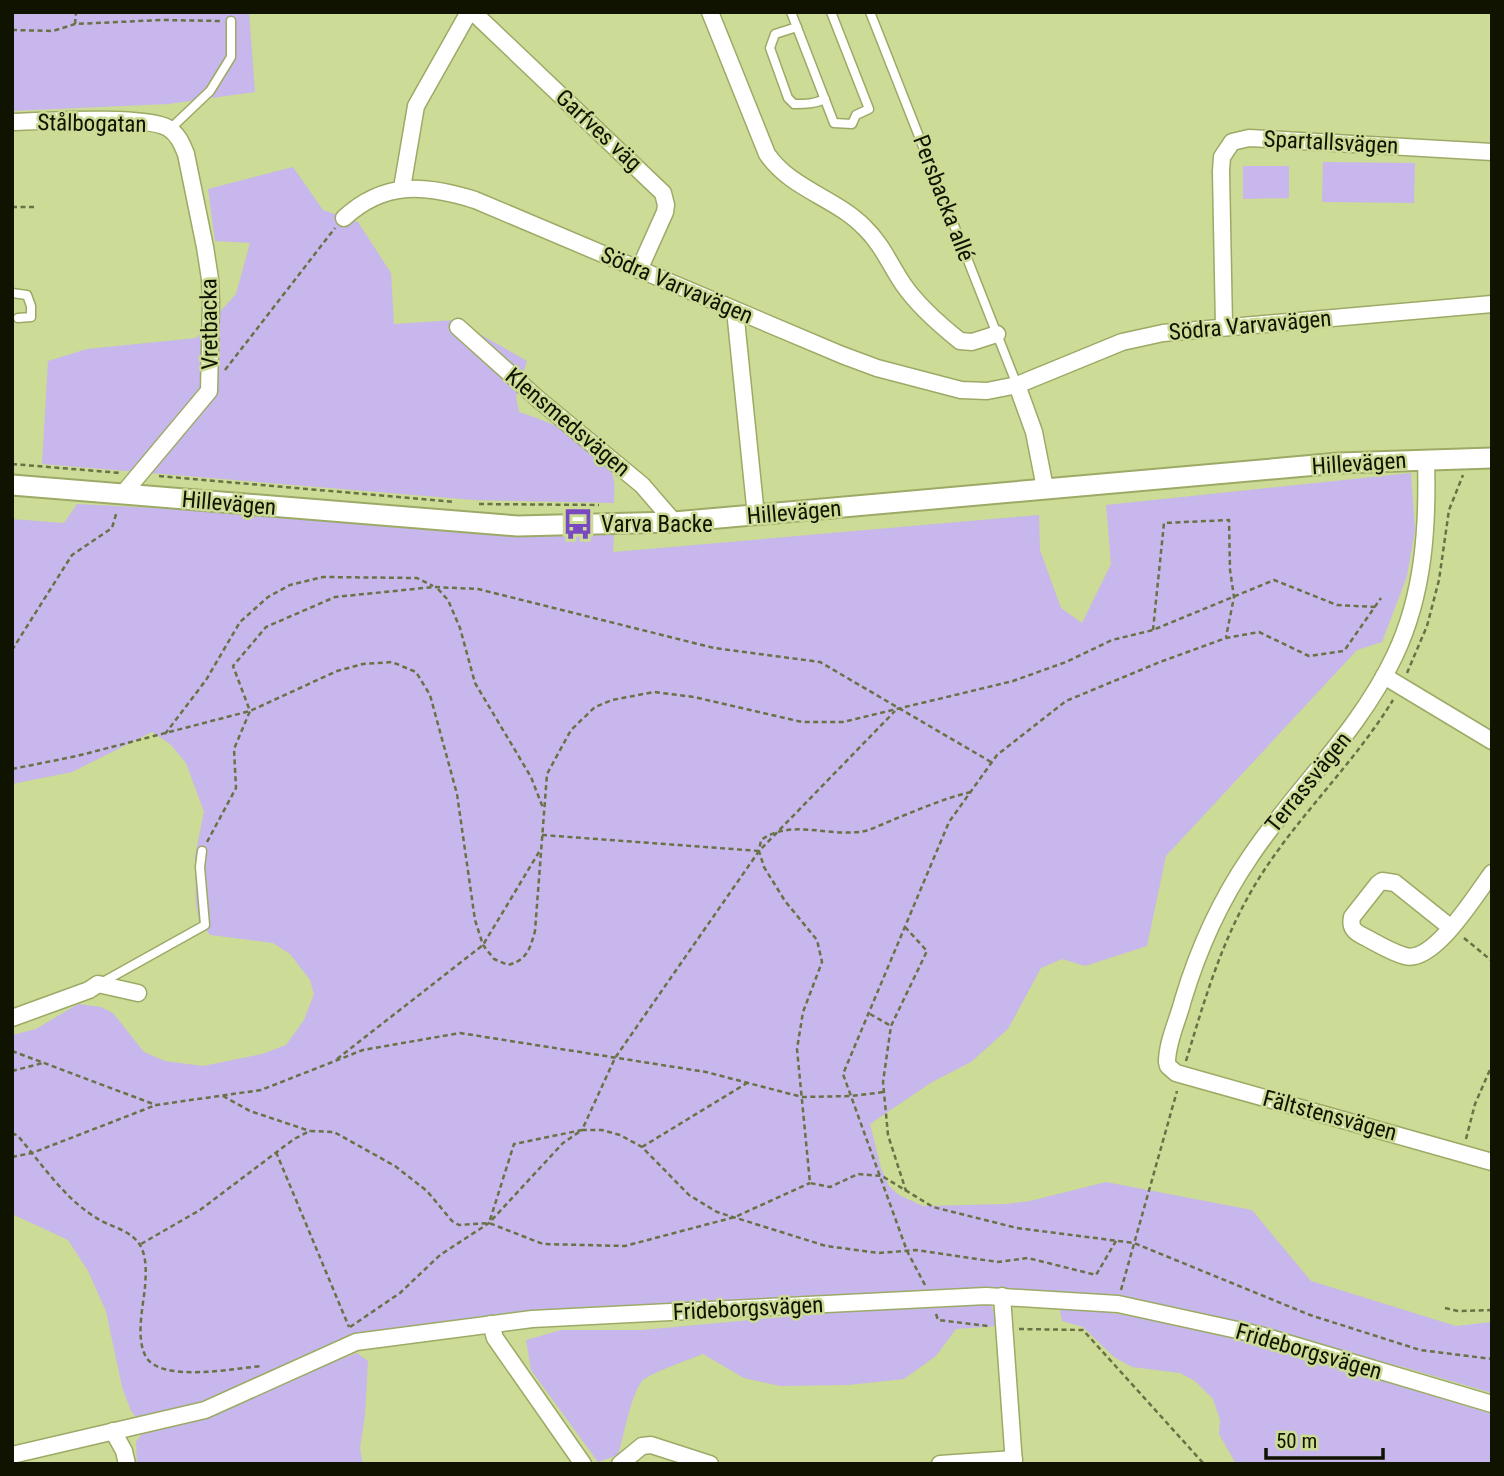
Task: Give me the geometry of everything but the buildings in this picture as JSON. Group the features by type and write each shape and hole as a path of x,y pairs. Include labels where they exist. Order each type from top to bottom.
{"street":[{"name":"Garfves väg","path":"402,188 416,106 471,12 663,193 666,205 664,212 639,270"},
{"path":"710,12 766,154 774,164 789,178 843,209 866,228 885,252 911,294 960,341 972,342 997,334"},
{"name":"Stålbogatan","path":"12,122 148,121 170,129"},
{"name":"Vretbacka","path":"122,495 209,391 211,303 205,247 186,154 181,141 170,129"},
{"name":"Spartallsvägen","path":"1224,327 1221,171 1222,157 1232,142 1249,138 1492,152"},
{"name":"Södra Varvavägen","path":"344,218 362,204 402,188 435,189 475,200 877,368 974,392 1017,385 1079,358 1140,337 1224,327 1492,304"},
{"path":"735,310 756,516"},
{"name":"Klensmedsvägen","path":"458,327 538,399 642,485 674,522"},
{"path":"1017,385 1034,432 1045,488"},
{"name":"Hillevägen","path":"12,485 518,526 674,522 1339,463 1492,458"},
{"name":"Terrassvägen","path":"1189,1077 1171,1071 1167,1057 1193,968 1229,891 1280,817 1351,730 1384,676 1409,621 1426,533 1426,459"},
{"path":"1384,676 1492,741"},
{"path":"1450,927 1395,883 1387,881 1378,884 1350,922 1355,932 1407,957 1426,952 1437,944 1492,873"},
{"path":"12,1018 89,990 98,984 138,993"},
{"name":"Fältstensvägen","path":"1189,1077 1492,1162"},
{"path":"940,1464 1014,1461 1002,1296"},
{"name":"Frideborgsvägen","path":"15,1454 205,1410 353,1335 532,1319 1002,1296 1118,1304 1260,1335 1492,1404"},
{"path":"491,1324 495,1338 583,1464"},
{"path":"113,1431 128,1464"},
{"path":"620,1464 642,1446 651,1445 709,1464"},
{"path":"15,1454 32,1464"}],"lane":[{"path":"791,12 834,123 852,124 856,115 869,109 831,12"},
{"name":"Persbacka allé","path":"870,12 1017,385"},
{"path":"170,129 210,91 231,57 231,21"},
{"path":"797,27 775,34 770,48 788,98 794,104 812,104 825,99"},
{"path":"12,293 27,295 31,306 31,317 18,318"},
{"path":"98,984 205,925 200,867 202,851"}],"path":[{"path":"75,24 76,12"},
{"path":"12,30 53,31 75,24 162,20 231,21"},
{"path":"12,207 34,207"},
{"path":"209,391 344,218"},
{"path":"12,650 72,555 112,528 122,495"},
{"path":"1153,630 1164,523 1229,520 1230,570 1234,597 1226,638"},
{"path":"164,734 206,680 240,622 268,597 290,585 323,577 417,578 437,587 448,600 460,628 475,683 531,778 544,809"},
{"path":"12,769 77,757 250,711 337,671 363,664 392,662 416,672 430,695 457,794 475,920 484,944 494,959 508,965 519,962 530,949 535,931 547,774 571,730 595,707 612,700 654,692 694,697 802,722 843,722 1013,681 1066,662 1112,640 1153,630 1274,580 1337,605 1375,607"},
{"path":"202,851 236,788 234,749 250,711 233,666 266,627 335,597 434,587 478,589 714,648 820,662 991,762"},
{"path":"1204,1464 1083,1330 1032,1331 938,1320 927,1287 907,1251 844,1074 949,822 998,755 1066,701 1226,638 1259,632 1308,656 1344,651 1381,598"},
{"path":"276,1152 353,1335 440,1255 489,1223 563,1143 582,1130 615,1058 758,850 898,709"},
{"path":"810,1183 797,1049 803,1012 822,962 817,940 785,901 764,867 758,850 761,840 773,832 791,829 844,833 867,830 950,797 971,792"},
{"path":"542,835 758,850"},
{"path":"334,1062 484,944 541,849"},
{"path":"905,927 927,951 891,1026 883,1082 888,1135 906,1191"},
{"path":"1450,927 1492,961"},
{"path":"869,1014 891,1026"},
{"path":"12,1157 32,1153 156,1105 261,1090 363,1050 460,1032 706,1072 802,1097 884,1092"},
{"path":"12,1051 156,1105"},
{"path":"12,1071 43,1063"},
{"path":"1462,1153 1475,1104 1492,1065"},
{"path":"1118,1304 1134,1243 1189,1077"},
{"path":"642,1147 748,1083"},
{"path":"222,1095 250,1111 310,1131 334,1132 395,1166 427,1191 452,1221 459,1225 489,1223 543,1244 625,1246 735,1217 810,1183 830,1187 858,1174 880,1176 933,1207 1017,1228 1134,1243 1310,1315 1420,1350 1492,1359"},
{"path":"489,1223 514,1144 582,1130 603,1130 620,1135 642,1147 689,1195 717,1212 826,1246 878,1253 907,1251 999,1262 1028,1258 1096,1275 1116,1241"},
{"path":"140,1244 200,1210 294,1139 310,1131"},
{"path":"12,1133 73,1199 95,1218 125,1231 140,1244 146,1279 141,1340 145,1357 154,1366 173,1371 194,1372 262,1366"},
{"path":"1445,1308 1458,1311 1492,1310"}],"shaded area":[{"path":"12,12 249,12 255,92 168,104 12,111"},
{"path":"1323,162 1415,163 1414,203 1322,202"},
{"path":"1243,166 1289,166 1289,198 1243,199"},
{"path":"293,167 323,210 358,222 391,273 394,324 455,320 527,361 516,397 519,412 576,436 601,456 610,468 614,481 614,503 474,500 42,464 48,361 87,349 196,338 236,294 250,243 215,241 208,189"},
{"path":"1411,473 1415,530 1407,576 1382,642 1357,650 1166,856 1147,946 1085,966 1062,959 1041,968 1008,1029 971,1062 932,1082 870,1124 881,1168 889,1186 899,1195 923,1206 1030,1201 1106,1182 1252,1210 1311,1281 1456,1326 1492,1322 1492,1393 1403,1367 1322,1349 1259,1329 1143,1301 1114,1296 1004,1289 568,1309 514,1313 354,1335 311,1352 196,1407 138,1419 131,1411 122,1387 106,1311 88,1271 68,1240 12,1214 12,1035 36,1029 78,1004 101,1007 113,1013 144,1052 165,1061 203,1066 262,1054 286,1045 304,1020 314,994 310,980 290,954 273,943 210,935 199,921 195,856 204,812 186,763 170,744 152,732 72,772 12,784 12,519 64,523 77,504 293,516 520,535 614,534 613,552 1039,515 1040,550 1061,608 1082,623 1111,564 1106,505"},
{"path":"949,1302 990,1302 998,1326 956,1329 936,1356 904,1379 848,1385 780,1386 744,1378 703,1354 662,1370 642,1381 638,1388 618,1455 598,1462 531,1370 526,1340 561,1330 642,1330"},
{"path":"1059,1306 1114,1313 1223,1336 1331,1365 1492,1414 1492,1464 1236,1464 1219,1434 1220,1420 1213,1399 1195,1381 1180,1373 1132,1367 1114,1357 1083,1327 1062,1321"},
{"path":"357,1353 368,1361 360,1448 363,1464 137,1464 136,1442 143,1432 211,1413"}],"place":[{"name":"Varva Backe","path":"578,524"}]}
